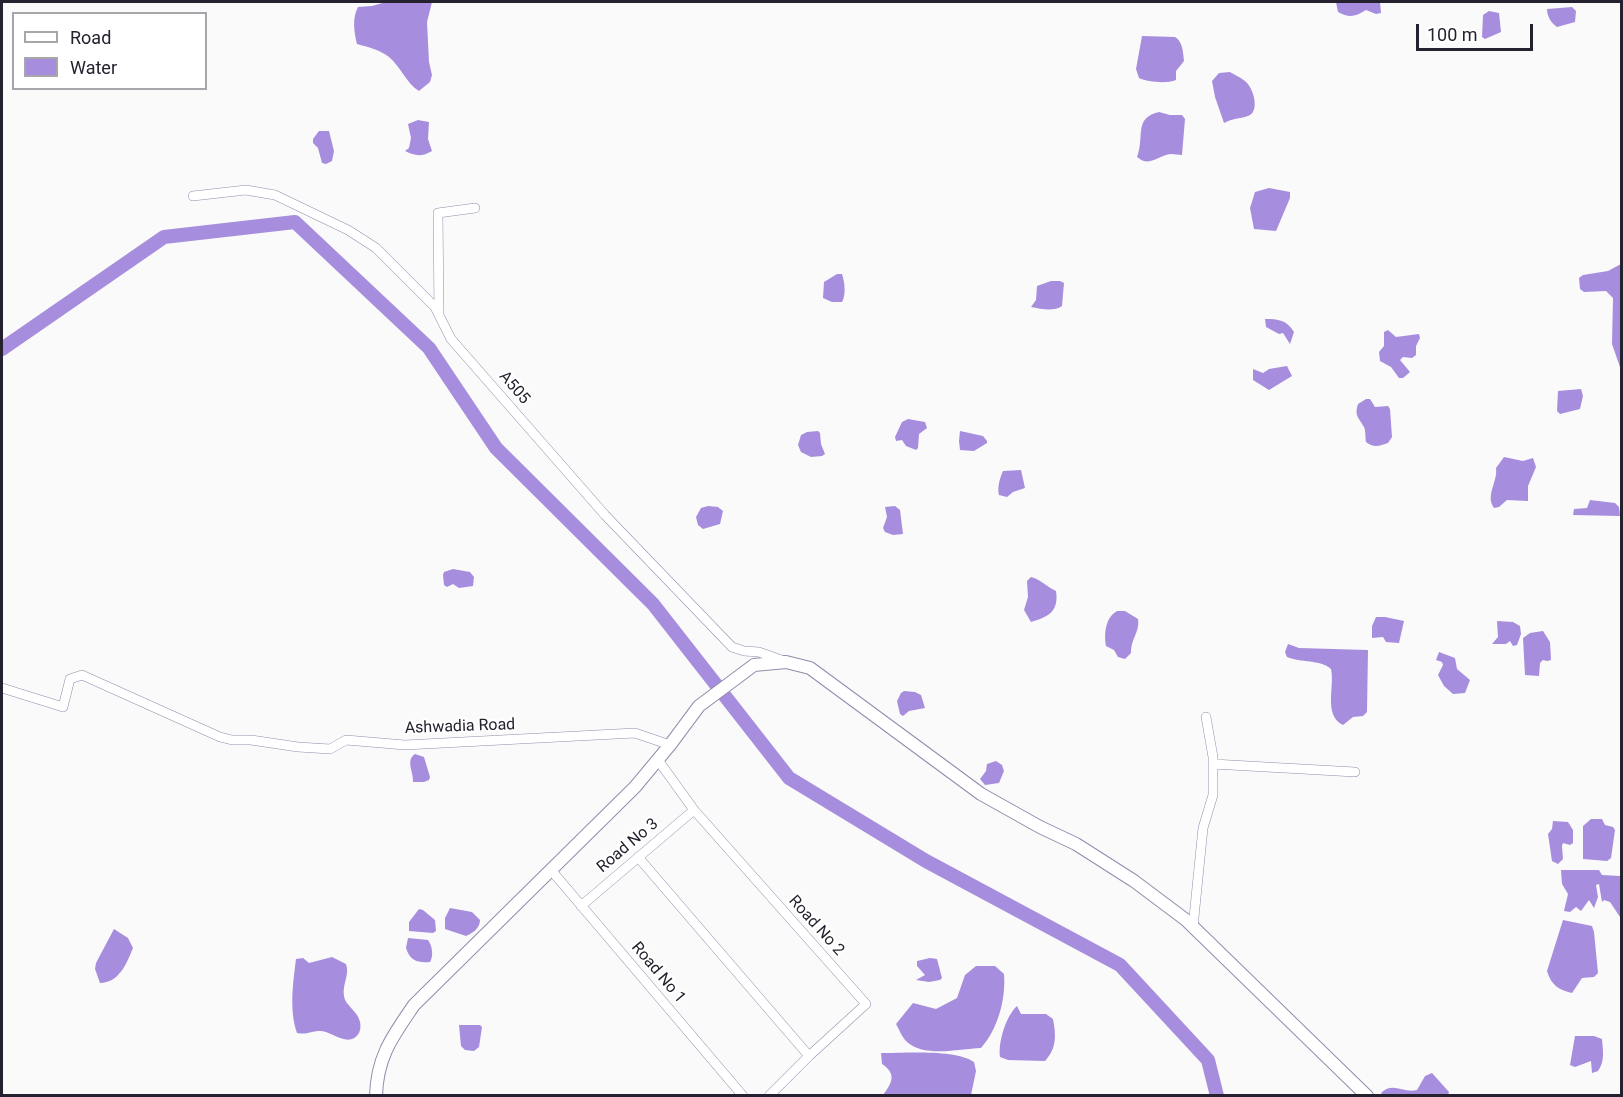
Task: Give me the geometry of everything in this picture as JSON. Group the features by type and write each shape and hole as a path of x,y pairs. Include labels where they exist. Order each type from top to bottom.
{"main road":[{"path":"376,1095 376,1081 386,1047 414,1005 635,787 699,706 754,664 786,662 810,668 981,794 1076,844 1134,881 1193,927 1366,1095"}],"street":[{"name":"A505","path":"193,196 246,190 275,195 348,230 376,248 435,307 451,339 605,515 732,647 759,652 786,662"},
{"path":"439,316 438,213 475,208"},
{"name":"Ashwadia Road","path":"2,688 63,707 70,679 82,675 220,737 298,747 330,749 346,740 405,745 635,733 670,745"},
{"path":"1193,927 1203,828 1213,795 1213,764 1206,717"},
{"path":"658,760 694,810"},
{"path":"1213,764 1355,772"},
{"name":"Road No 3","path":"581,906 694,810"},
{"name":"Road No 2","path":"694,810 866,1004 809,1056"},
{"path":"638,857 809,1056 769,1095"},
{"name":"Road No 1","path":"551,870 743,1095"}],"water":[{"path":"386,2 432,2 427,22 432,75 430,82 419,91 389,57 357,44 354,25 358,7"},
{"path":"1336,2 1380,2 1381,13 1376,14 1366,10 1349,16 1338,12"},
{"path":"1572,7 1576,11 1575,22 1557,27 1549,17 1547,9"},
{"path":"1489,11 1499,13 1501,32 1485,39 1482,37 1483,15"},
{"path":"1142,36 1175,37 1180,42 1184,61 1176,71 1176,80 1157,82 1139,78 1136,69"},
{"path":"1230,72 1249,85 1255,105 1252,114 1224,123 1212,81 1219,73"},
{"path":"1159,112 1182,115 1185,119 1182,155 1171,154 1150,161 1142,160 1137,157 1141,129 1146,119"},
{"path":"418,120 429,122 428,139 432,151 422,155 405,151 409,148 411,138 408,124"},
{"path":"319,131 329,131 334,151 332,161 326,164 322,163 318,148 313,143"},
{"path":"1269,188 1290,192 1290,198 1276,231 1254,229 1250,208 1255,192"},
{"path":"1622,264 1621,370 1612,344 1613,298 1606,291 1584,292 1580,289 1579,278 1583,275 1608,271"},
{"path":"837,274 842,274 844,296 842,302 832,302 823,298 824,282"},
{"path":"1051,281 1064,283 1062,306 1051,309 1031,307 1036,300 1037,286"},
{"path":"1265,319 1278,320 1288,325 1294,332 1290,344 1283,333 1279,334 1266,327"},
{"path":"1388,330 1396,337 1419,334 1416,355 1412,358 1403,357 1400,360 1410,372 1403,378 1399,378 1391,367 1380,361 1379,352 1384,346 1384,332"},
{"path":"1287,366 1292,376 1269,390 1253,380 1253,369 1263,373 1269,369"},
{"path":"1581,389 1583,396 1580,409 1560,414 1557,411 1558,391"},
{"path":"1370,399 1375,407 1388,406 1390,409 1392,437 1388,443 1377,446 1366,442 1365,429 1357,411 1358,404"},
{"path":"908,419 925,422 927,428 919,434 916,450 906,446 902,440 896,441 895,437 902,422"},
{"path":"818,431 825,454 811,457 801,452 798,445 801,435"},
{"path":"960,431 983,436 987,443 974,451 960,450"},
{"path":"1504,457 1523,461 1533,458 1536,467 1528,486 1528,501 1507,500 1494,508 1491,493 1496,468"},
{"path":"1021,470 1025,488 1007,497 999,495 1003,471"},
{"path":"1590,500 1615,503 1619,507 1620,516 1573,515 1574,509 1587,508"},
{"path":"895,506 900,510 903,534 893,535 885,532 883,528 887,517 885,507"},
{"path":"718,507 723,511 720,524 703,529 698,525 696,517 701,508"},
{"path":"453,569 470,572 474,577 473,586 459,588 453,584 447,587 444,585 444,572"},
{"path":"1031,577 1056,591 1057,598 1054,608 1048,615 1031,622 1024,610 1028,597 1027,581"},
{"path":"1117,611 1125,611 1138,619 1138,628 1131,653 1125,659 1118,657 1114,650 1106,646 1106,627 1110,618"},
{"path":"1376,617 1404,621 1399,643 1386,642 1383,637 1372,638 1372,626"},
{"path":"1497,621 1513,622 1520,626 1521,634 1517,645 1513,646 1510,641 1506,644 1492,644 1498,637"},
{"path":"1543,631 1550,642 1551,660 1543,660 1540,663 1539,676 1525,675 1523,638 1530,633"},
{"path":"1288,644 1299,648 1368,650 1367,712 1363,716 1353,717 1343,725 1337,720 1331,708 1331,669 1316,662 1287,657 1285,652"},
{"path":"1439,652 1455,658 1457,669 1470,680 1465,693 1453,694 1444,686 1438,675 1443,665 1442,662 1436,660"},
{"path":"904,691 921,695 925,708 909,711 903,716 900,714 897,701"},
{"path":"415,754 424,757 429,780 413,782 410,763"},
{"path":"996,761 1002,765 1004,771 999,783 985,785 980,779 986,771 987,764"},
{"path":"1591,819 1602,819 1605,825 1615,830 1611,858 1607,861 1583,859 1583,826"},
{"path":"1553,821 1568,822 1573,830 1573,843 1570,845 1563,843 1563,859 1558,864 1552,861 1548,834 1552,829"},
{"path":"1561,870 1599,870 1602,875 1620,876 1622,879 1621,916 1610,902 1604,900 1602,902 1599,884 1596,885 1598,897 1594,908 1589,900 1581,911 1576,907 1570,912 1564,911 1568,894 1562,884"},
{"path":"450,908 472,912 480,920 474,932 466,936 445,929 445,918"},
{"path":"419,909 435,920 436,931 433,933 409,931 409,922"},
{"path":"1563,920 1592,926 1594,932 1598,973 1594,977 1582,978 1572,993 1556,986 1547,971"},
{"path":"114,929 128,938 133,948 125,966 117,976 100,983 95,969 96,963"},
{"path":"408,938 428,940 432,951 430,962 418,961 410,956 406,948"},
{"path":"332,957 346,964 344,996 360,1022 359,1033 355,1038 340,1038 320,1031 297,1033 292,996 296,959 303,958 309,963"},
{"path":"937,959 942,978 929,982 916,980 925,975 917,966 917,961"},
{"path":"976,966 995,966 1004,974 1004,993 1000,1013 992,1032 981,1048 931,1051 913,1046 906,1041 896,1024 913,1003 936,1009 957,998 965,975"},
{"path":"1017,1006 1021,1014 1046,1014 1053,1019 1055,1041 1045,1061 1008,1060 1000,1057 1000,1044 1004,1030 1009,1016"},
{"path":"459,1025 480,1025 482,1027 479,1047 474,1051 465,1050 461,1046"},
{"path":"1575,1036 1594,1036 1602,1039 1603,1060 1598,1071 1592,1073 1591,1061 1575,1067 1570,1065"},
{"path":"881,1053 943,1053 966,1058 974,1062 976,1071 971,1095 883,1095 889,1086 891,1075 882,1064"},
{"path":"1432,1073 1449,1092 1448,1095 1383,1096 1381,1093 1390,1088 1417,1090 1425,1076"}],"waterway":[{"path":"2,349 164,237 295,222 429,348 496,448 653,604 789,778 926,861 1120,965 1208,1060 1217,1096"}]}
